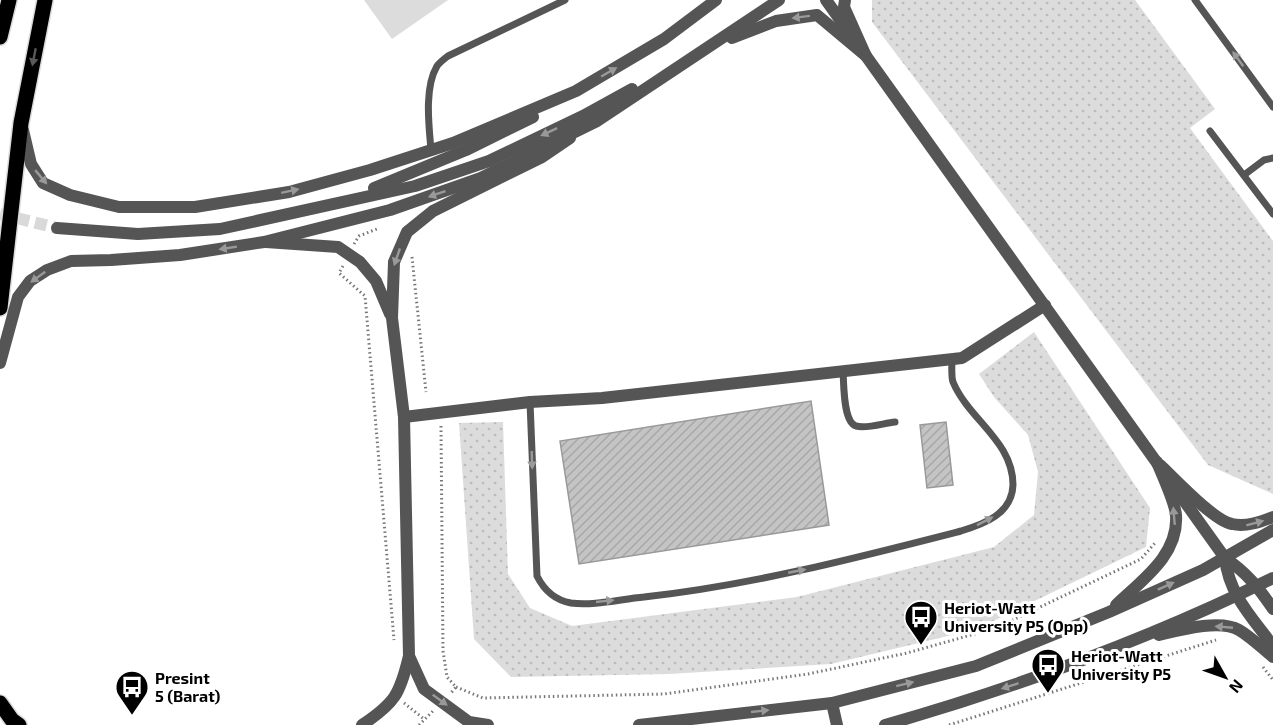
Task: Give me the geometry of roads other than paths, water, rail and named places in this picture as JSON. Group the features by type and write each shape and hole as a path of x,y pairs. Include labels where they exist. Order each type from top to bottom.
{"main road":[{"path":"0,37 9,0"},
{"path":"0,308 21,123 45,0"},
{"path":"0,703 18,725"}],"street":[{"path":"333,204 407,176 522,123 664,39 716,0"},
{"path":"362,725 384,710 395,696 402,685 409,656 404,417 392,318 394,262 407,232 433,211 542,157 779,0"},
{"path":"825,0 1225,558 1243,570 1257,585 1273,609"},
{"path":"845,0 844,7 866,56"},
{"path":"57,228 138,234 220,228 415,186 489,161 583,116 711,46 776,21 817,15 866,56"},
{"path":"21,123 31,164 43,183 70,195 119,207 195,207 289,192 370,170 453,143 576,91"},
{"path":"0,363 18,297 30,281 47,270 71,261 180,255 264,242 390,210 481,178 597,121"},
{"path":"264,242 338,247 360,262 376,281 392,318"},
{"path":"404,417 531,402 602,398 962,358 1045,305"},
{"path":"1157,462 1216,517 1229,524 1245,525 1273,517"},
{"path":"1109,612 1165,558 1173,539 1176,514 1157,462"},
{"path":"639,725 832,703 976,666 1109,612 1225,558 1273,531"},
{"path":"1225,558 1227,576 1236,596 1273,646"},
{"path":"885,725 1021,683 1127,642 1273,578"},
{"path":"1127,642 1202,626 1228,626 1237,629 1273,657"},
{"path":"409,656 424,689 469,722 488,725"},
{"path":"832,703 837,725"},
{"path":"902,725 920,715"}],"lane":[{"path":"431,150 428,115 431,82 437,66 447,56 565,0"},
{"path":"1195,0 1273,106"},
{"path":"1210,131 1273,214"},
{"path":"1244,175 1264,160 1273,158"},
{"path":"531,402 537,576 544,588 556,598 572,603 593,602 695,591 824,566 984,524 1008,504 1012,492 1013,474 1006,454 962,398 952,380 952,359"},
{"path":"843,372 847,416 850,423 858,426 895,422"}],"tunnel":[{"path":"0,214 57,228"}],"place":[{"name":"Heriot-Watt University P5 (Opp)","path":"921,646"},
{"name":"Heriot-Watt University P5","path":"1048,694"},
{"name":"Presint 5 (Barat)","path":"132,716"}]}
